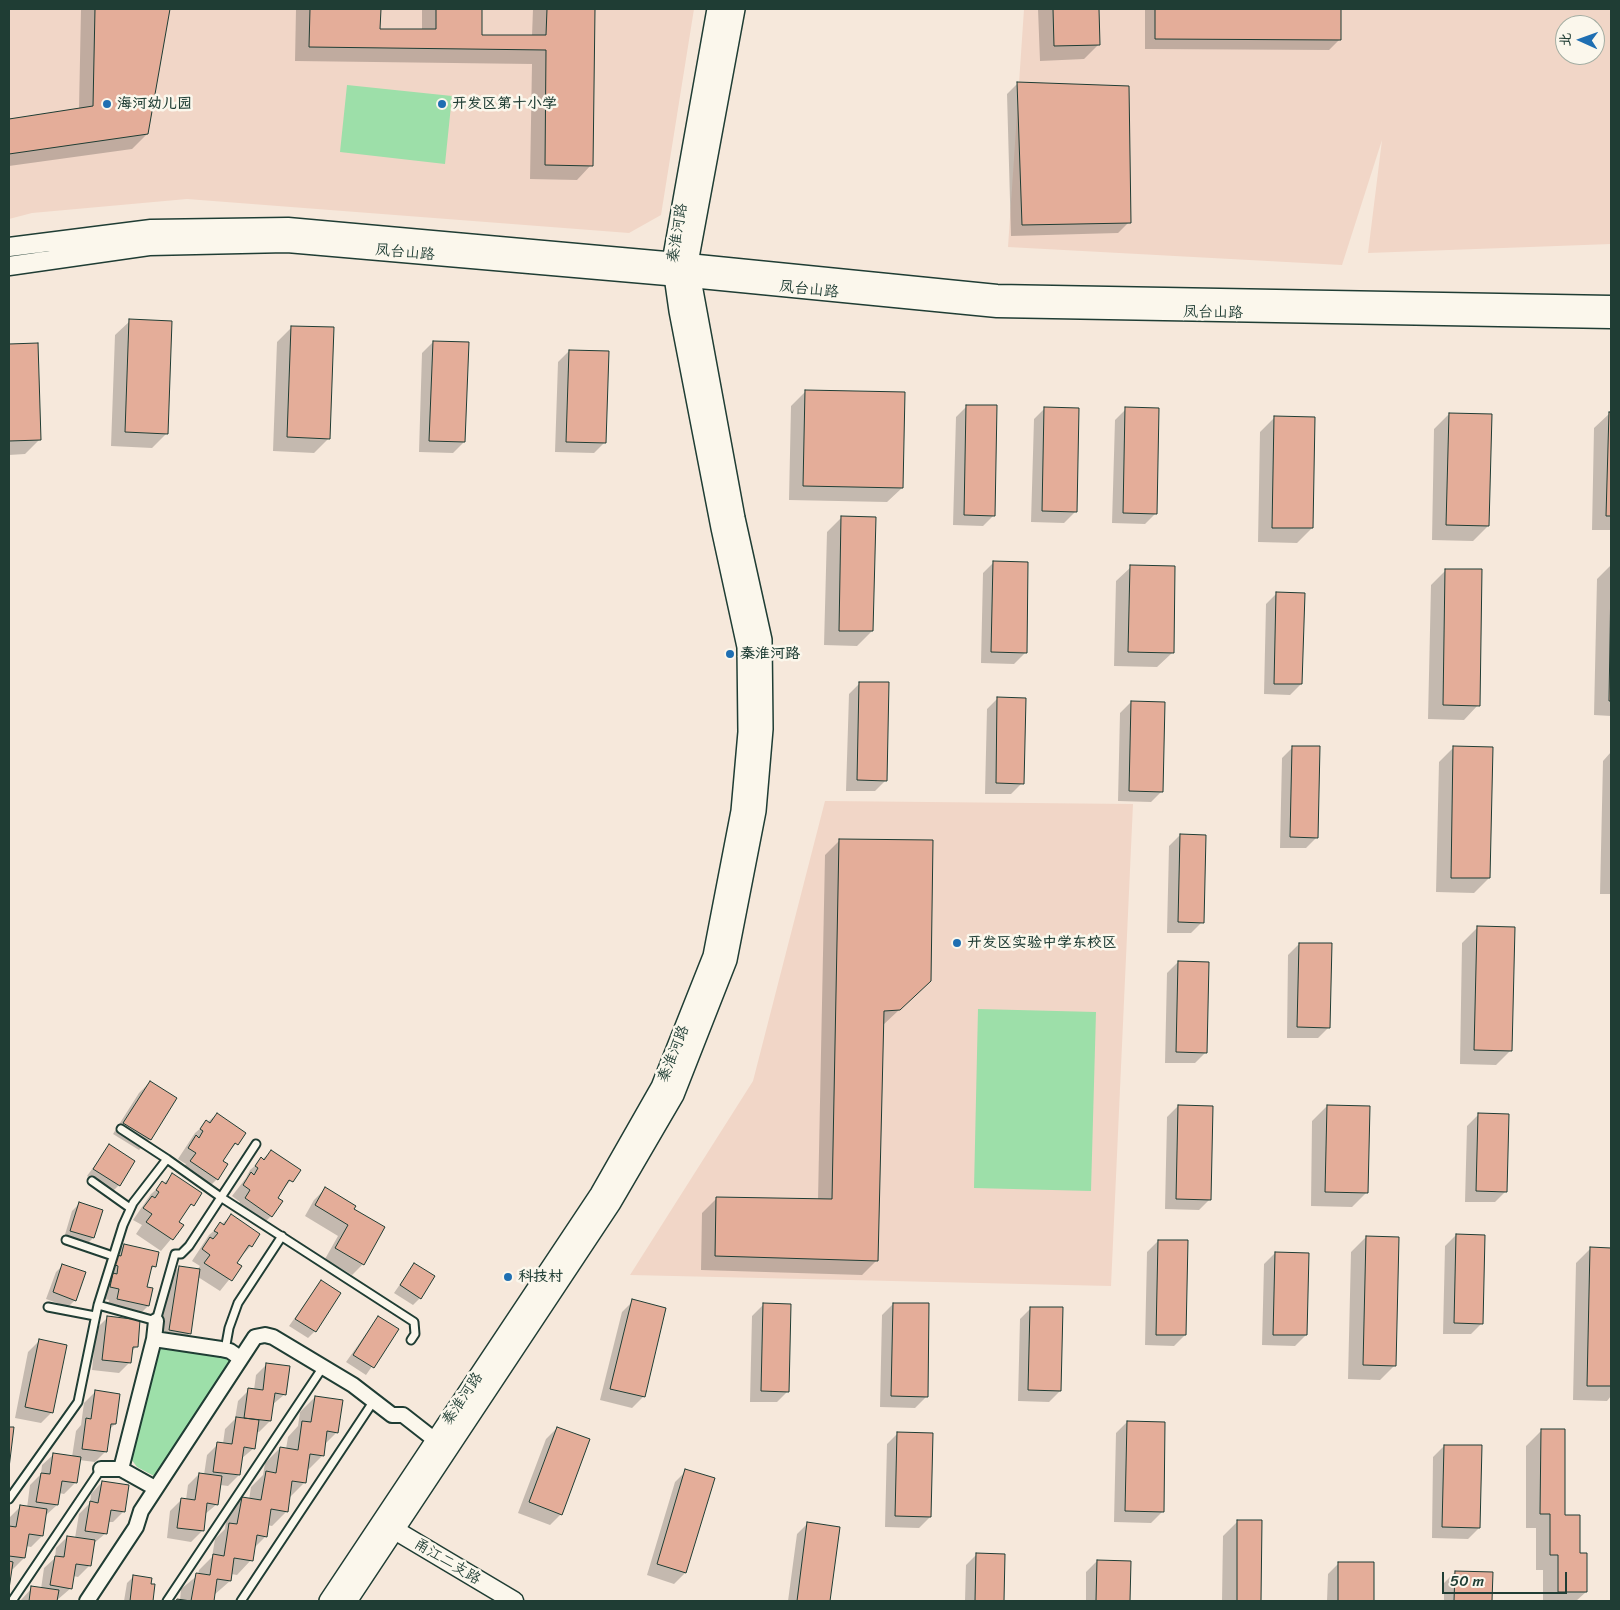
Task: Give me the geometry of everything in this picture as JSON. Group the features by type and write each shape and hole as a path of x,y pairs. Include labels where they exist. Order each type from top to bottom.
{"main road":[{"name":"秦淮河路","path":"347,1601 435,1440 600,1194 652,1104 668,1070 715,946 741,811 748,732 747,647 719,518 681,270 718,9"},
{"name":"秦淮河路","path":"329,1601 387,1526 612,1203 674,1095 726,960 756,811 763,729 762,640 681,270 735,9"}],"street":[{"name":"凤台山路","path":"9,247 151,229 288,227 681,270 997,308 1611,319"},
{"name":"凤台山路","path":"9,266 149,246 287,243 997,294 1611,305"},
{"path":"121,1469 154,1339 156,1321"},
{"path":"86,1601 136,1527 141,1510 155,1488 255,1337 265,1335 273,1337 352,1385 392,1415 403,1415 435,1440"},
{"path":"154,1339 225,1350 240,1358"},
{"path":"101,1469 121,1469 155,1488"},
{"name":"甬江二支路","path":"387,1526 514,1601"}],"lane":[{"path":"121,1129 222,1198 414,1322 415,1334 411,1340"},
{"path":"98,1305 156,1321 174,1254 181,1254 190,1246 256,1144"},
{"path":"9,1500 78,1402 95,1316 130,1208 167,1159"},
{"path":"92,1181 130,1208"},
{"path":"225,1350 229,1328 238,1303 282,1236"},
{"path":"66,1240 113,1256"},
{"path":"48,1307 95,1316"},
{"path":"167,1601 323,1367"},
{"path":"241,1601 373,1402"},
{"path":"12,1601 101,1469"}],"shaded area":[{"name":"开发区第十小学","path":"9,9 694,9 661,215 629,233 187,199 32,213 9,219"},
{"path":"1024,9 1611,9 1611,244 1368,253 1382,140 1342,265 1008,247"},
{"name":"开发区实验中学东校区","path":"825,801 1133,804 1111,1286 630,1275 753,1081"}],"green space":[{"path":"347,85 452,96 445,164 340,152"},
{"path":"978,1009 1096,1012 1091,1191 974,1188"},
{"path":"159,1344 220,1354 229,1360 230,1365 157,1475 154,1476 137,1467 131,1459"}],"building":[{"path":"95,9 170,9 148,134 9,154 9,119 93,106"},
{"path":"310,9 381,9 380,29 436,29 436,9 482,9 482,35 546,35 547,9 595,9 593,166 545,165 546,50 309,47"},
{"path":"1053,9 1099,9 1100,45 1054,46"},
{"path":"1155,9 1341,9 1341,40 1155,39"},
{"path":"1017,82 1129,86 1131,223 1022,225"},
{"path":"129,319 172,321 168,434 125,432"},
{"path":"291,326 334,327 330,439 287,437"},
{"path":"433,341 469,342 465,442 429,441"},
{"path":"38,343 41,440 9,441 9,344"},
{"path":"569,350 609,351 606,443 566,442"},
{"path":"805,390 905,392 903,488 803,486"},
{"path":"966,405 997,405 995,516 964,515"},
{"path":"1044,407 1079,408 1077,512 1042,511"},
{"path":"1125,407 1159,408 1157,514 1123,513"},
{"path":"1609,412 1611,412 1611,516 1606,516"},
{"path":"1449,413 1492,414 1489,526 1446,525"},
{"path":"1274,416 1315,417 1313,528 1272,528"},
{"path":"841,516 876,517 873,631 839,631"},
{"path":"993,561 1028,562 1027,653 991,652"},
{"path":"1130,565 1175,566 1174,653 1128,652"},
{"path":"1445,569 1482,569 1480,706 1443,705"},
{"path":"1611,578 1611,701 1609,701"},
{"path":"1276,592 1305,593 1302,684 1274,684"},
{"path":"859,682 889,682 887,781 857,780"},
{"path":"997,697 1026,698 1024,784 996,783"},
{"path":"1131,701 1165,702 1163,792 1129,791"},
{"path":"1292,746 1320,746 1318,838 1290,837"},
{"path":"1453,746 1493,747 1490,878 1451,878"},
{"path":"1180,834 1206,835 1204,923 1178,922"},
{"path":"839,839 933,840 931,981 900,1010 884,1011 878,1261 715,1256 716,1197 832,1199"},
{"path":"1477,926 1515,927 1512,1051 1474,1050"},
{"path":"1299,943 1332,943 1330,1028 1297,1027"},
{"path":"1178,961 1209,962 1207,1053 1176,1052"},
{"path":"150,1081 177,1098 151,1140 123,1123"},
{"path":"1178,1105 1213,1106 1211,1200 1176,1199"},
{"path":"1327,1105 1370,1106 1368,1193 1325,1192"},
{"path":"217,1113 246,1133 238,1145 235,1143 223,1161 228,1164 218,1180 190,1161 196,1153 188,1148 196,1135 199,1138 203,1131 200,1129 206,1120 210,1123"},
{"path":"1478,1113 1509,1114 1507,1192 1476,1191"},
{"path":"109,1144 135,1161 120,1186 93,1169"},
{"path":"271,1150 301,1170 293,1182 289,1180 278,1198 283,1201 272,1217 245,1198 250,1190 243,1185 251,1172 254,1175 258,1168 255,1166 261,1157 264,1160"},
{"path":"172,1173 202,1193 194,1206 191,1204 179,1222 184,1225 173,1240 146,1222 152,1214 143,1208 152,1196 155,1198 159,1192 156,1190 162,1181 166,1184"},
{"path":"325,1187 356,1206 354,1209 385,1227 364,1265 335,1248 348,1225 315,1205"},
{"path":"79,1202 103,1210 94,1238 70,1231"},
{"path":"231,1214 260,1234 252,1247 249,1245 237,1263 242,1266 232,1281 204,1263 210,1255 202,1249 210,1237 213,1239 218,1233 214,1231 220,1222 224,1225"},
{"path":"1456,1234 1485,1235 1483,1324 1454,1323"},
{"path":"1366,1236 1399,1237 1396,1366 1363,1365"},
{"path":"1158,1240 1188,1240 1186,1335 1156,1335"},
{"path":"124,1244 159,1252 156,1267 152,1266 147,1287 153,1288 149,1306 117,1299 119,1289 110,1287 113,1273 117,1274 118,1266 115,1265 117,1255 121,1256"},
{"path":"1590,1247 1611,1248 1611,1386 1587,1386"},
{"path":"1275,1252 1309,1253 1307,1335 1273,1335"},
{"path":"414,1263 435,1276 421,1299 400,1285"},
{"path":"62,1264 86,1272 76,1301 53,1292"},
{"path":"179,1266 200,1269 191,1334 169,1330"},
{"path":"321,1280 341,1293 316,1332 295,1319"},
{"path":"632,1299 666,1308 645,1397 610,1389"},
{"path":"763,1303 791,1304 789,1392 761,1391"},
{"path":"893,1303 929,1303 928,1397 891,1396"},
{"path":"1030,1307 1063,1307 1061,1391 1028,1390"},
{"path":"107,1316 140,1320 138,1347 133,1347 131,1363 102,1360"},
{"path":"378,1316 399,1329 374,1368 353,1355"},
{"path":"39,1339 67,1345 53,1413 25,1407"},
{"path":"266,1363 290,1366 286,1395 275,1393 271,1421 244,1418 248,1388 263,1390"},
{"path":"95,1390 120,1394 116,1424 111,1424 107,1452 82,1449 86,1418 91,1419"},
{"path":"315,1396 343,1400 338,1433 327,1431 324,1456 310,1454 306,1483 292,1481 288,1512 271,1509 267,1537 257,1535 253,1561 234,1558 231,1581 217,1579 214,1601 191,1601 196,1573 210,1575 213,1554 224,1556 229,1523 237,1524 242,1497 261,1500 266,1471 276,1473 280,1447 298,1450 302,1421 311,1422"},
{"path":"236,1417 259,1420 255,1449 244,1447 240,1475 213,1472 217,1442 232,1444"},
{"path":"1127,1421 1165,1422 1164,1512 1125,1511"},
{"path":"9,1427 14,1427 9,1468"},
{"path":"557,1427 590,1439 562,1515 529,1502"},
{"path":"1541,1429 1565,1429 1565,1515 1580,1515 1580,1553 1587,1553 1587,1592 1558,1592 1558,1555 1550,1555 1550,1514 1540,1514"},
{"path":"897,1432 933,1433 931,1517 895,1516"},
{"path":"1444,1445 1482,1445 1480,1528 1442,1527"},
{"path":"53,1453 81,1457 77,1483 62,1481 58,1505 36,1502 41,1473 50,1474"},
{"path":"685,1469 715,1478 686,1573 657,1564"},
{"path":"199,1473 222,1476 218,1505 207,1503 204,1531 177,1528 181,1498 195,1500"},
{"path":"102,1481 129,1485 125,1512 111,1510 107,1534 85,1531 90,1501 98,1503"},
{"path":"20,1505 47,1509 43,1536 29,1534 25,1558 9,1556 9,1526 16,1527"},
{"path":"1237,1520 1262,1520 1261,1601 1237,1601"},
{"path":"807,1522 840,1527 830,1601 797,1601"},
{"path":"67,1536 95,1540 91,1566 76,1564 72,1589 50,1585 55,1556 64,1557"},
{"path":"976,1553 1005,1554 1004,1601 975,1601"},
{"path":"1097,1560 1131,1561 1130,1601 1096,1601"},
{"path":"9,1561 13,1562 9,1589"},
{"path":"1338,1562 1374,1562 1374,1601 1338,1601"},
{"path":"1455,1571 1493,1572 1492,1601 1454,1601"},
{"path":"133,1575 152,1578 151,1584 155,1584 153,1601 130,1601"},
{"path":"31,1586 59,1590 57,1601 29,1601"}],"place":[{"name":"海河幼儿园","path":"107,104"},
{"name":"开发区第十小学","path":"442,104"},
{"name":"秦淮河路","path":"730,654"},
{"name":"开发区实验中学东校区","path":"957,943"},
{"name":"科技村","path":"508,1277"}]}
